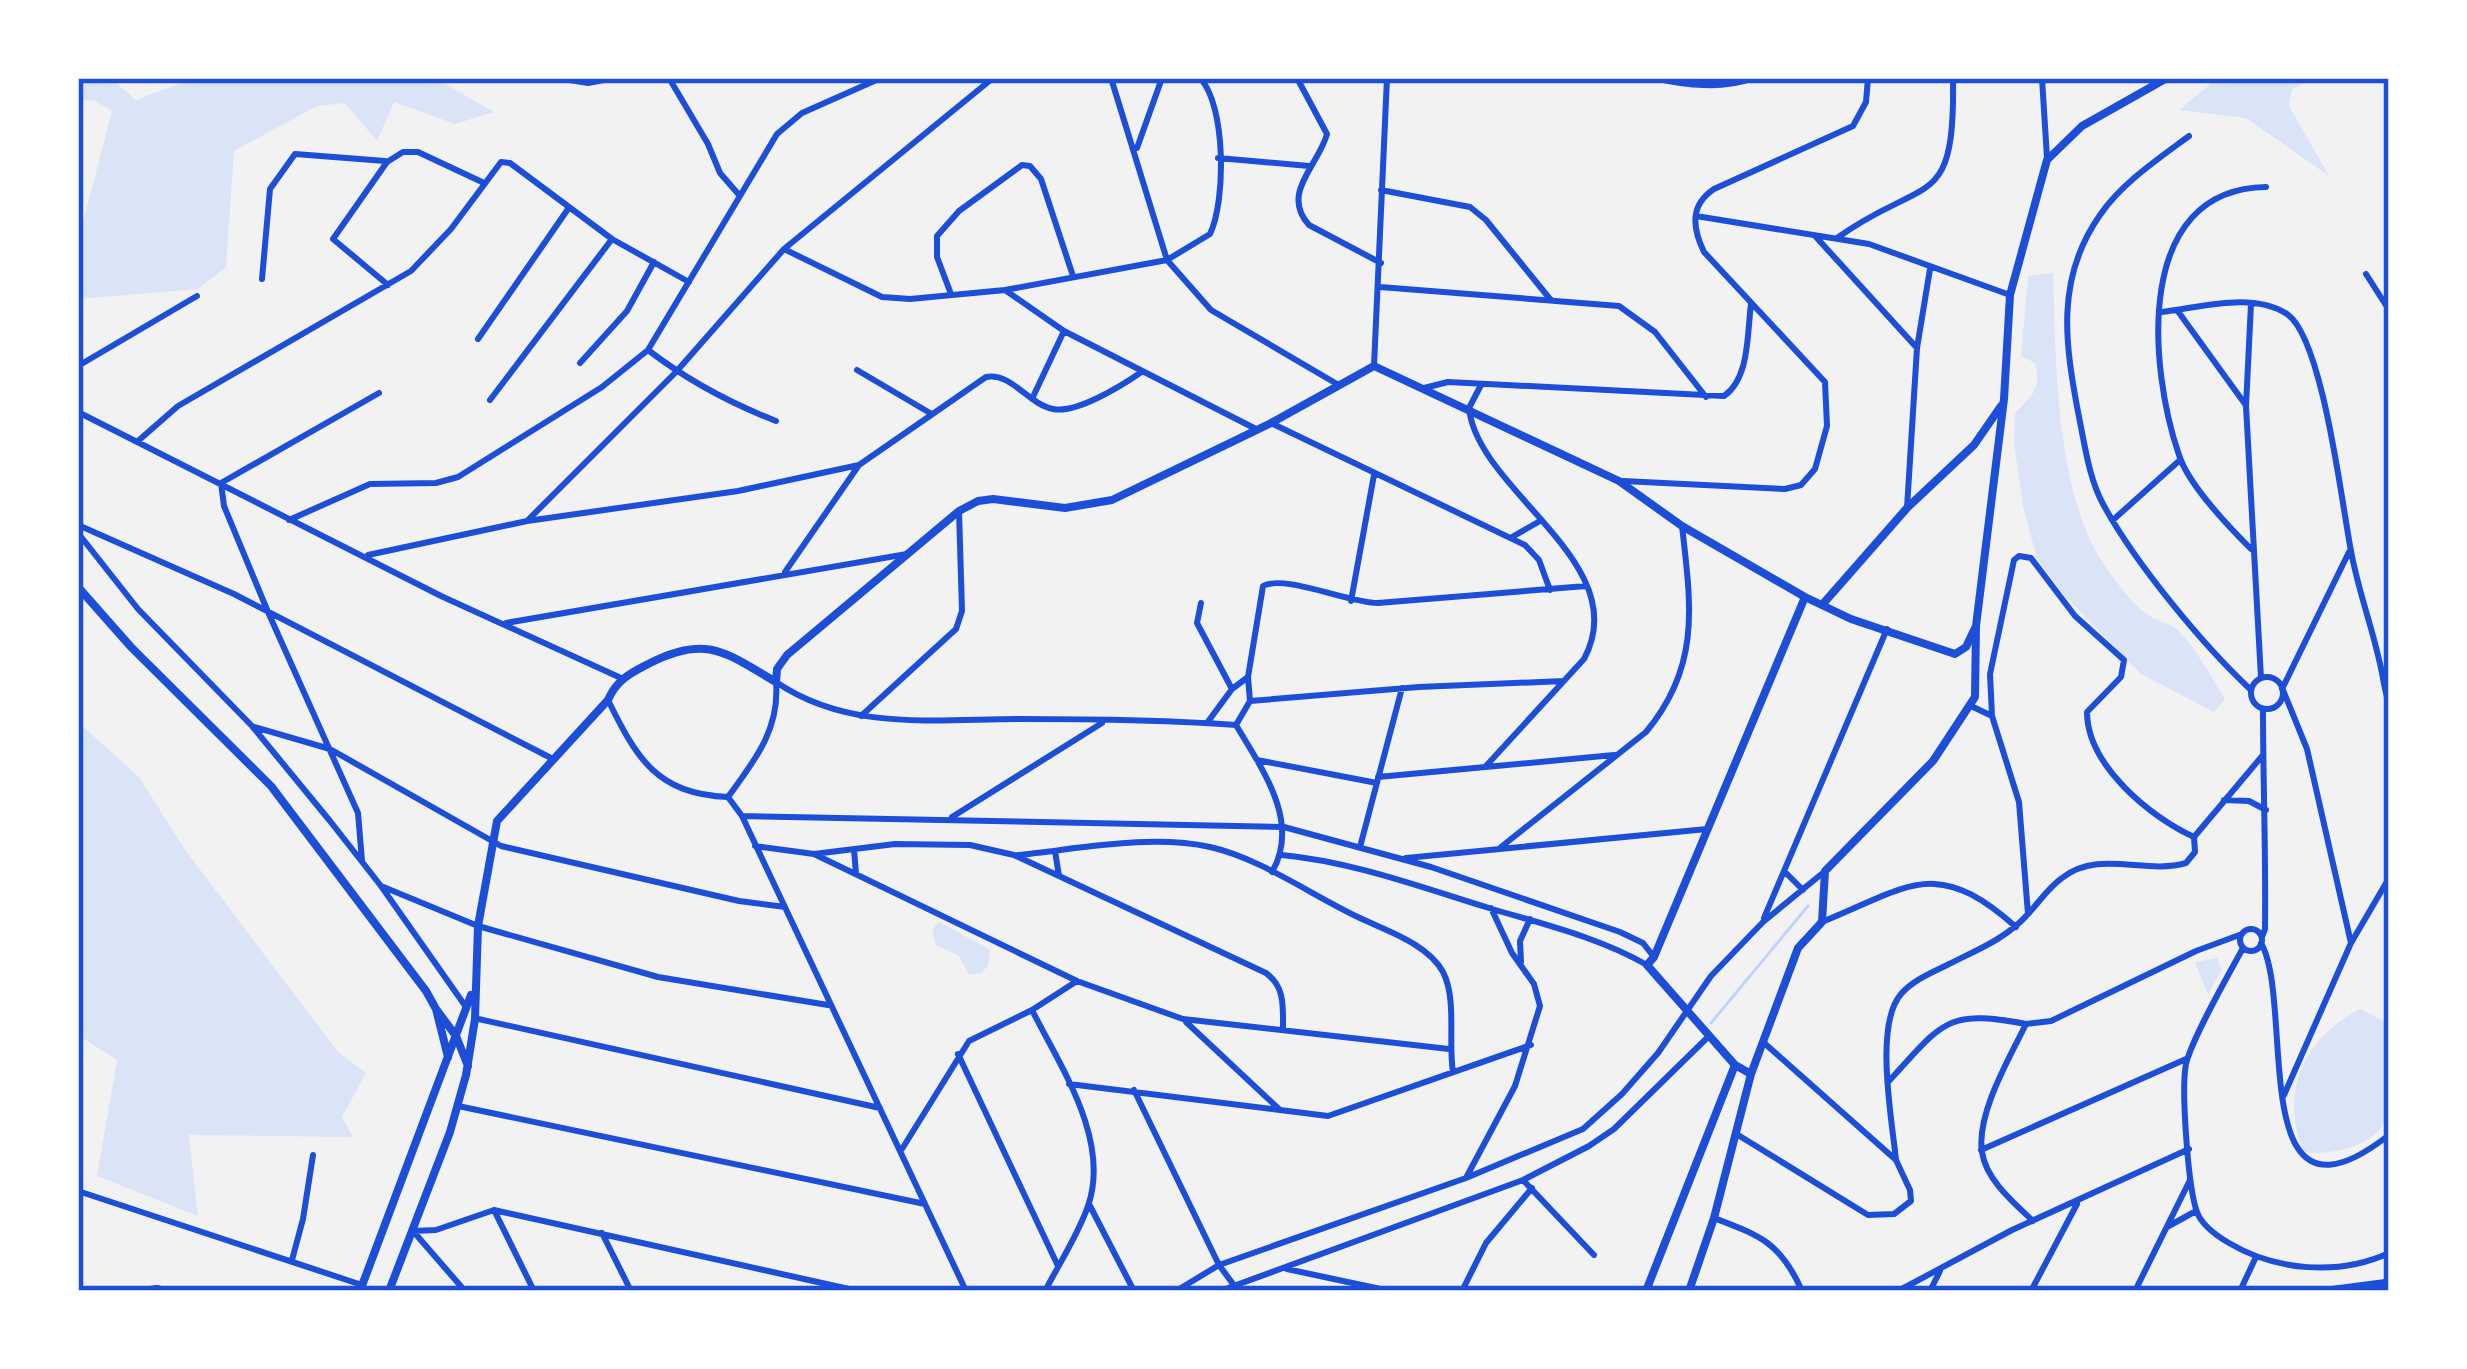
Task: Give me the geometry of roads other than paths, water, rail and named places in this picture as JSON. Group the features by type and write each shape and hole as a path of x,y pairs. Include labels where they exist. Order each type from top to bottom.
{"main road":[{"path":"1689,1291 1738,1135 1751,1074 1798,948 1822,922 1825,872 1933,761 1970,706 1978,672 1976,626 2005,399 2010,296 2047,160 2082,126 2167,78"},
{"path":"389,1291 467,1071 475,1019 478,926 497,820 608,700 621,678 665,655 702,645 721,650 776,682 777,669 787,655 958,512 978,501 1093,506 1271,423 1374,366 1619,482 1682,526 1805,598 1955,653 1966,647 1976,626"},
{"path":"1822,605 1907,508 1974,445 2005,399"},
{"path":"1974,445 1985,445 1998,457"},
{"path":"78,587 130,647 272,786 456,1036 467,1071"},
{"path":"1751,1074 1735,1065 1709,1036 1650,961 1805,598"},
{"path":"363,1289 473,991"},
{"path":"436,1009 447,1062"},
{"path":"447,1062 467,1071"},
{"path":"1646,1291 1735,1065"},
{"path":"2328,1291 2389,1283"}],"street":[{"path":"557,78 588,83 614,78"},
{"path":"669,78 720,172 740,196"},
{"path":"289,520 370,484 436,483 458,477 602,387 648,350 759,159 788,122 881,78"},
{"path":"527,521 676,372 784,249 993,78"},
{"path":"1111,78 1167,260 1211,310 1337,384"},
{"path":"1136,152 1162,78"},
{"path":"784,249 882,297 910,299 1005,290 1167,260 1210,234 1217,211 1219,116 1200,78"},
{"path":"1297,78 1327,134 1297,196 1302,217 1381,262"},
{"path":"1374,366 1387,78"},
{"path":"1653,78 1695,85 1726,85 1754,78"},
{"path":"1619,482 1785,489 1801,485 1815,470 1828,426 1825,382 1704,252 1695,216 1701,200 1714,189 1853,126 1865,102 1868,78"},
{"path":"1837,238 1921,194 1939,178 1951,143 1953,78"},
{"path":"2042,78 2047,160"},
{"path":"2188,136 2102,212 2072,271 2066,303 2067,355 2101,500 2198,635 2263,709"},
{"path":"388,285 332,239 387,161 404,152 418,152 483,183"},
{"path":"262,279 270,189 296,154 387,161"},
{"path":"1219,158 1266,166 1309,166"},
{"path":"138,441 178,406 411,271 505,161 612,239 688,282"},
{"path":"951,294 937,257 937,236 959,211 1022,165 1030,166 1041,179 1072,276"},
{"path":"2251,549 2180,460 2159,361 2162,272 2184,226 2215,199 2232,190 2266,187"},
{"path":"1381,189 1470,207 1550,299"},
{"path":"478,339 568,209"},
{"path":"1695,216 1892,251 2010,296"},
{"path":"1816,238 1917,349"},
{"path":"490,400 612,239"},
{"path":"580,363 627,311 654,262"},
{"path":"1907,508 1917,349 1930,269"},
{"path":"2366,274 2389,310"},
{"path":"1380,287 1619,306 1655,332 1706,397"},
{"path":"1005,290 1064,331 1256,429"},
{"path":"78,366 197,296"},
{"path":"1424,388 1448,382 1724,396 1737,382 1751,304"},
{"path":"2251,304 2246,406 2261,678 2251,690"},
{"path":"2161,312 2251,304 2288,314 2303,334 2328,415 2348,512 2350,550 2389,706"},
{"path":"2177,310 2246,406"},
{"path":"1032,398 1064,331"},
{"path":"648,350 676,372 776,421"},
{"path":"857,370 931,413"},
{"path":"785,572 859,465 993,374 1050,409 1061,410 1099,397 1141,373"},
{"path":"1480,385 1469,409 1477,437 1575,563 1596,616 1593,641 1564,681 1486,766"},
{"path":"221,483 379,393"},
{"path":"78,412 289,520 621,678"},
{"path":"1271,423 1512,537 1534,552 1550,590"},
{"path":"2113,520 2180,460"},
{"path":"364,556 527,521 738,491 859,465"},
{"path":"1351,601 1374,473"},
{"path":"221,483 224,506 358,813 362,861"},
{"path":"861,716 956,629 962,611 958,512"},
{"path":"1512,537 1541,520"},
{"path":"1501,847 1646,732 1662,713 1680,677 1691,617 1682,526"},
{"path":"78,529 268,611 551,758"},
{"path":"78,529 152,625 252,726 362,861 475,1019 880,1108"},
{"path":"2263,709 2279,704 2338,567 2350,550"},
{"path":"502,624 907,554"},
{"path":"2027,914 2019,802 1992,716 1990,674 2014,560 2025,555 2036,564 2084,626 2124,660 2121,677 2087,712 2091,733 2103,757 2140,802 2194,837"},
{"path":"1236,725 1250,701 1248,676 1260,589 1267,584 1277,581 1351,601 1378,603 1586,586"},
{"path":"1201,603 1197,622 1232,689"},
{"path":"1763,922 1887,629"},
{"path":"2384,684 2389,666"},
{"path":"1978,672 1990,674"},
{"path":"1207,723 1248,676"},
{"path":"2261,678 2276,680 2283,689 2307,749 2351,943"},
{"path":"1250,701 1564,681"},
{"path":"728,796 763,749 776,718 776,682 811,702 889,721 1047,719 1236,725"},
{"path":"1360,847 1402,688"},
{"path":"608,700 637,754 662,779 694,793 728,796 742,816 966,1291"},
{"path":"1970,706 1992,716"},
{"path":"2261,940 2266,909 2263,709"},
{"path":"949,819 1102,723"},
{"path":"1236,725 1257,760 1284,827 1282,855 1272,872"},
{"path":"252,726 330,749 491,842 739,901 785,907"},
{"path":"1257,760 1378,780 1614,755"},
{"path":"1738,1135 1868,1214 1894,1214 1911,1201 1896,1160 1889,1081 1888,1022 1900,995 2016,927 2059,880 2081,868 2105,863 2186,863 2195,852 2194,837 2263,755"},
{"path":"2222,800 2249,801 2266,810"},
{"path":"742,816 1284,827 1402,858 1620,932 1643,943 1650,961"},
{"path":"1402,858 1707,830"},
{"path":"755,846 814,854 895,844 970,845 1014,855 1266,973 1282,995 1283,1029"},
{"path":"1014,855 1098,846 1200,846 1272,872 1396,935 1436,962 1448,986 1453,1072"},
{"path":"854,849 856,874"},
{"path":"1055,851 1060,876"},
{"path":"814,854 1077,981 1183,1019 1449,1049"},
{"path":"1282,855 1337,862 1530,919 1650,961"},
{"path":"1784,871 1804,891"},
{"path":"1176,1291 1219,1265 1466,1178 1565,1137 1598,1118 1658,1053 1697,992 1763,922 1825,872"},
{"path":"2283,1097 2351,943 2389,878"},
{"path":"1822,922 1921,882 1936,881 1984,900 2016,927"},
{"path":"381,886 478,926 658,977 828,1005"},
{"path":"1466,1178 1515,1086 1531,1045 1539,996 1491,908"},
{"path":"1889,1081 1954,1020 1984,1016 2026,1024 2051,1021 2252,929 2266,909"},
{"path":"1521,966 1520,941 1530,919"},
{"path":"2252,929 2272,970 2283,1097 2294,1146 2312,1163 2324,1166 2348,1160 2389,1135"},
{"path":"2242,934 2247,948 2272,970"},
{"path":"2261,940 2247,948 2228,976 2188,1058 2188,1149 2196,1211 2216,1235 2255,1259 2301,1267 2362,1264 2389,1253"},
{"path":"2207,946 2247,948"},
{"path":"902,1149 958,1054 985,1030 1032,1010 1077,981"},
{"path":"1032,1010 1069,1084 1094,1156 1089,1204 1045,1291"},
{"path":"1183,1019 1280,1110"},
{"path":"2026,1024 1990,1105 1982,1150 1993,1178 2033,1221"},
{"path":"1220,1291 1523,1180 1602,1139 1709,1036"},
{"path":"1763,1042 1896,1160"},
{"path":"1069,1084 1308,1116 1337,1114 1531,1045"},
{"path":"958,1054 1058,1266"},
{"path":"1982,1150 2188,1058"},
{"path":"1134,1090 1219,1265 1234,1284"},
{"path":"458,1106 927,1204"},
{"path":"1898,1291 2188,1149"},
{"path":"292,1260 314,1155"},
{"path":"2135,1291 2192,1177"},
{"path":"1523,1180 1594,1255"},
{"path":"1462,1291 1486,1243 1532,1188"},
{"path":"78,1191 292,1260 363,1289"},
{"path":"2031,1291 2079,1201"},
{"path":"1089,1204 1134,1291"},
{"path":"412,1231 436,1229 494,1210 858,1291"},
{"path":"494,1210 534,1291"},
{"path":"2164,1229 2196,1211"},
{"path":"1714,1218 1772,1244 1789,1262 1802,1291"},
{"path":"412,1231 466,1291"},
{"path":"602,1232 631,1291"},
{"path":"2240,1291 2255,1259"},
{"path":"1283,1268 1390,1291"},
{"path":"1930,1291 1941,1268"},
{"path":"135,1291 168,1291"}],"waterway":[{"path":"1711,1023 1808,906"}]}
